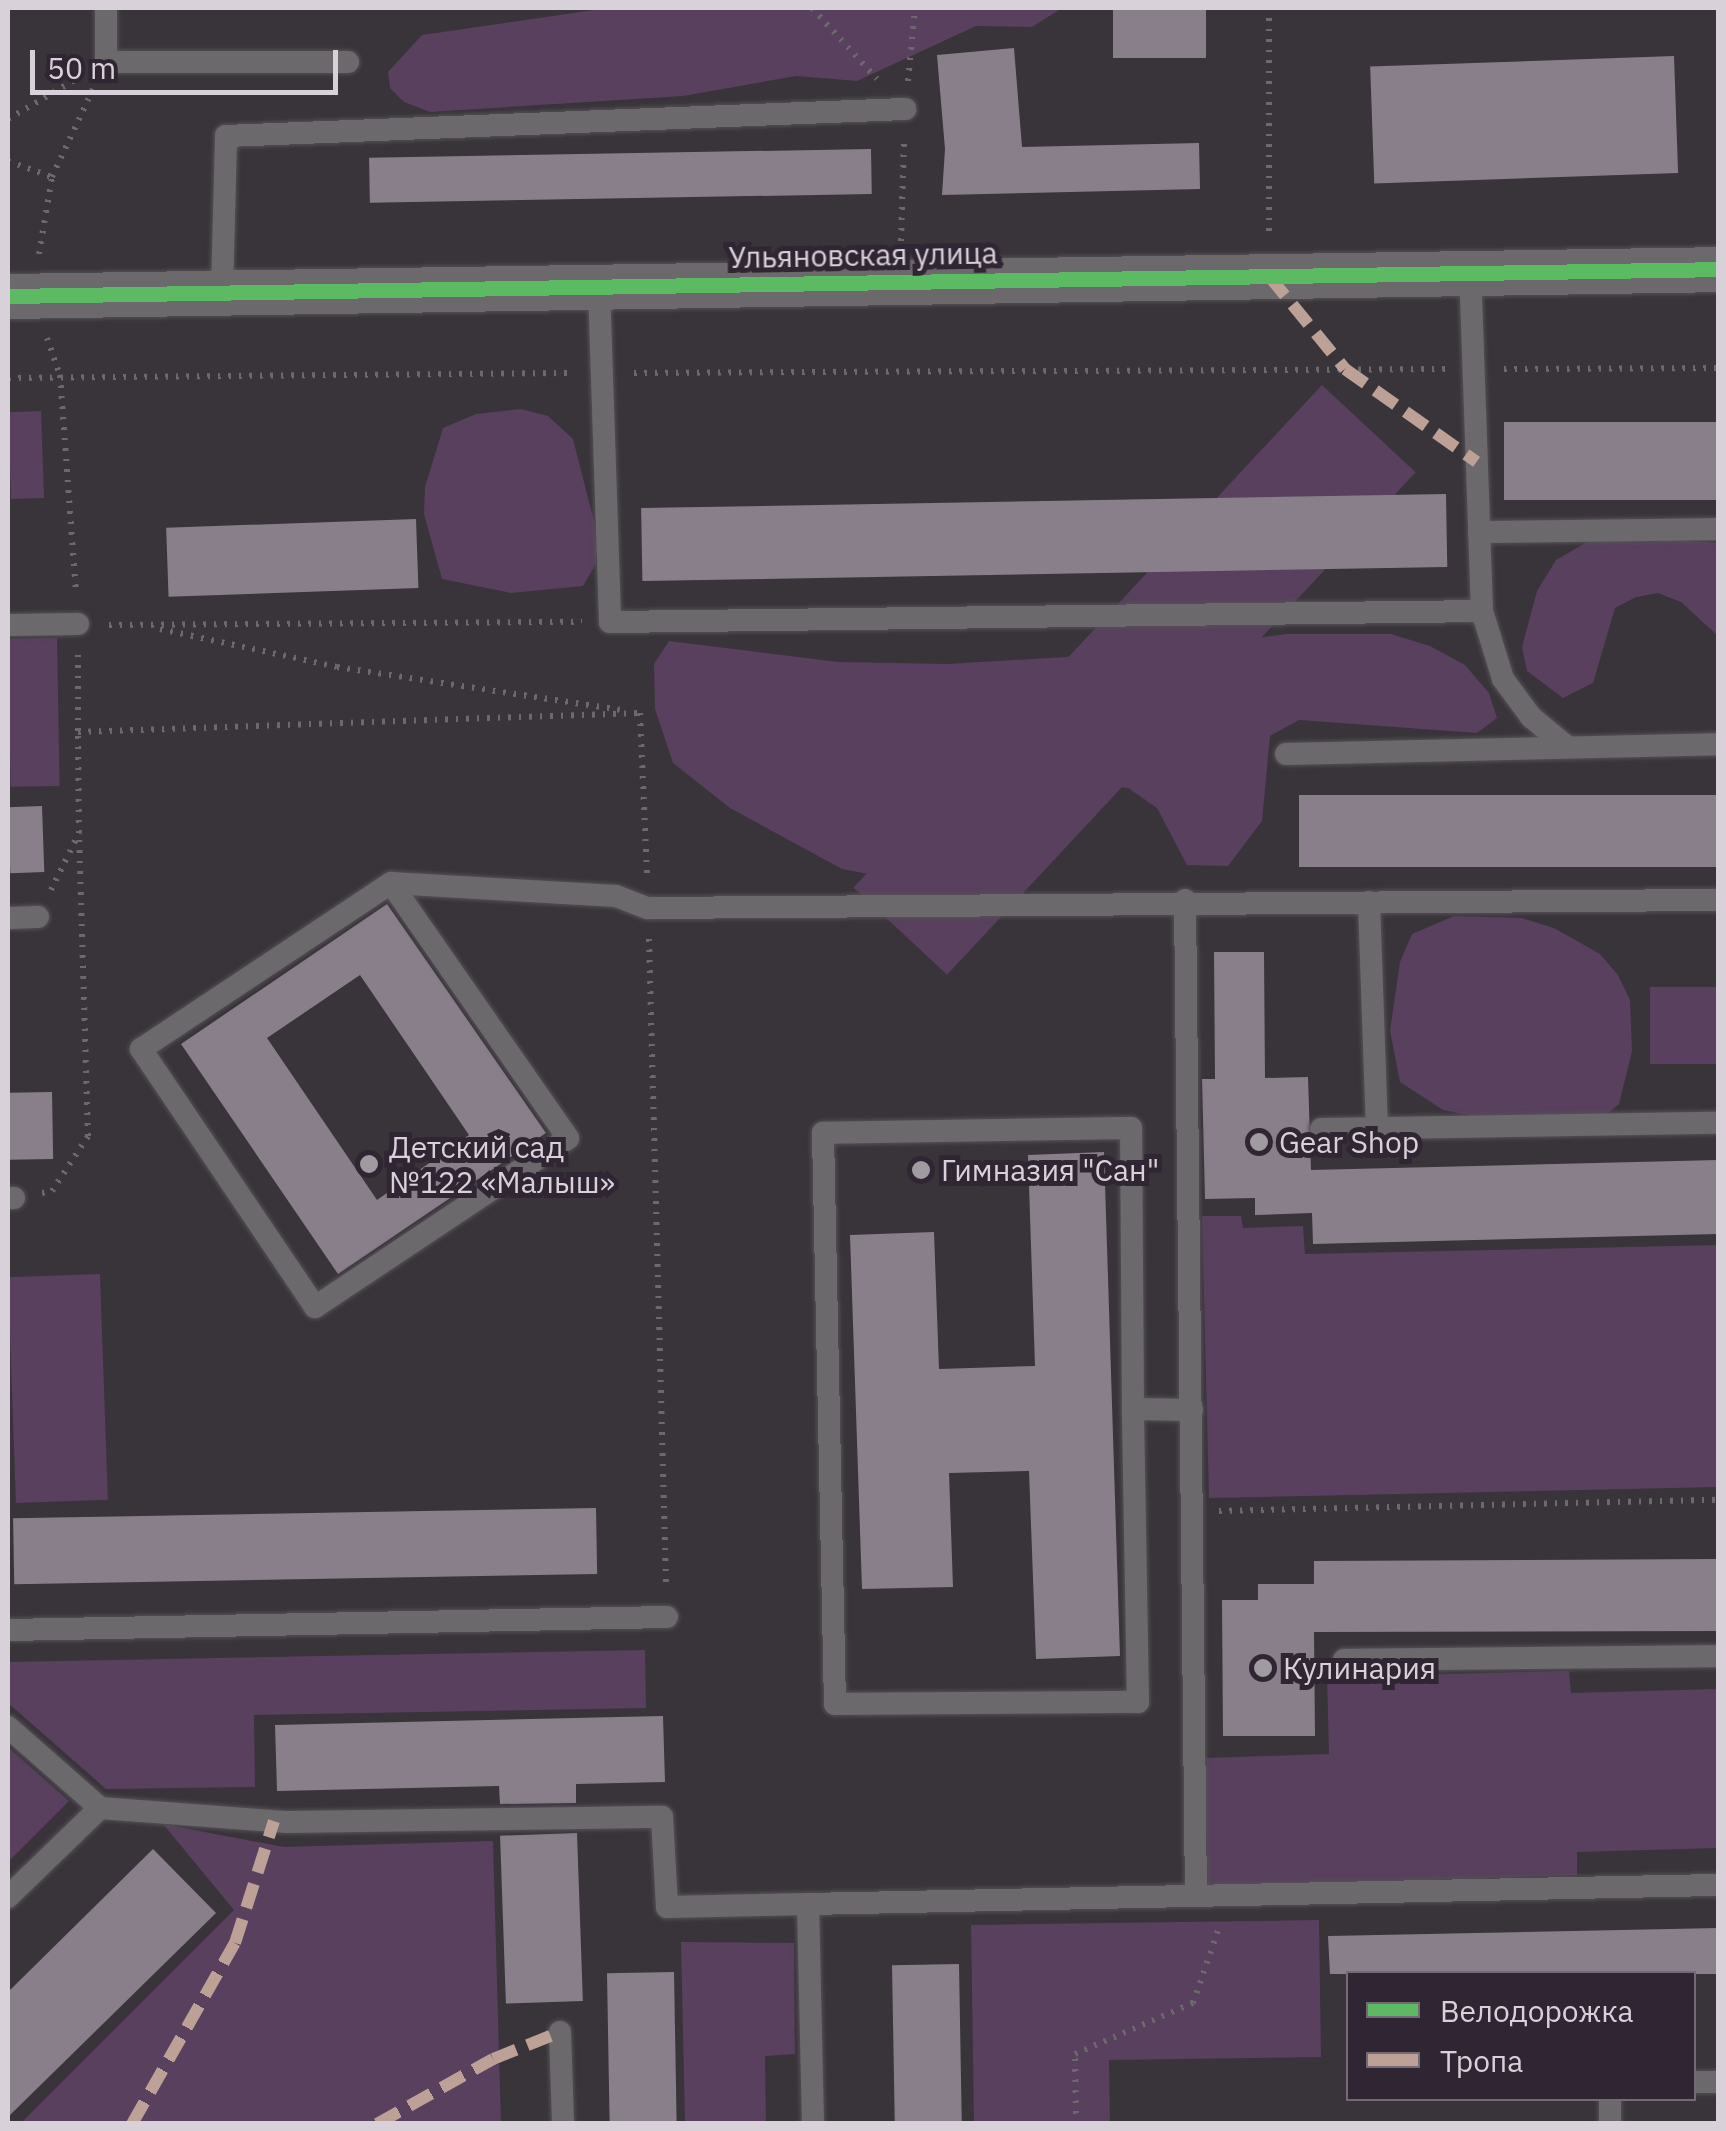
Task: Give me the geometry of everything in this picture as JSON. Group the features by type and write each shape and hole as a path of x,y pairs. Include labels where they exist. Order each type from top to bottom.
{"street":[{"name":"Ульяновская улица","path":"8,296 1718,269"}],"lane":[{"path":"106,8 106,62 348,62"},
{"path":"222,292 226,136 905,110"},
{"path":"1470,273 1482,611 1504,679 1531,717 1565,745"},
{"path":"599,287 610,622 1482,611"},
{"path":"1479,532 1718,529"},
{"path":"8,625 78,624"},
{"path":"1286,754 1718,744"},
{"path":"391,883 568,1138 315,1307 141,1050 391,883 616,896 648,908 1185,900 1718,900"},
{"path":"1185,900 1196,1896"},
{"path":"1370,902 1377,1128"},
{"path":"8,918 38,917"},
{"path":"1321,1129 1718,1123"},
{"path":"1131,1128 1133,1410 1138,1702 835,1704 823,1133 1131,1128"},
{"path":"1133,1410 1192,1410"},
{"path":"8,1630 667,1616"},
{"path":"1344,1660 1718,1656"},
{"path":"8,1727 100,1808 288,1822 662,1817 667,1907 1718,1885"},
{"path":"8,1897 100,1808"},
{"path":"808,1904 814,2124"},
{"path":"560,2032 563,2124"}],"path":[{"path":"812,8 905,110"},
{"path":"1269,8 1269,276"},
{"path":"8,161 52,177"},
{"path":"8,378 1718,368"},
{"path":"11,1198 52,1191 88,1136 79,834 78,624 610,622"},
{"path":"149,626 337,667 640,713"},
{"path":"78,732 640,713"},
{"path":"640,713 667,1616"},
{"path":"38,917 79,834"},
{"path":"1193,1511 1718,1500"},
{"path":"1076,2124 1075,2054 1194,2003 1230,1896"}],"shaded area":[{"path":"608,8 1062,8 1032,27 976,26 857,81 796,76 683,96 430,112 404,102 390,88 388,72 422,35"},
{"path":"1322,385 1416,472 947,975 853,887"},
{"path":"521,409 548,416 573,439 597,533 596,564 583,586 511,593 442,579 424,514 425,487 443,428 476,414"},
{"path":"41,411 44,498 11,499 8,412"},
{"path":"1594,538 1718,543 1718,636 1681,602 1658,593 1636,597 1615,608 1593,683 1563,698 1527,671 1522,647 1537,591 1556,560"},
{"path":"1286,634 1391,634 1430,646 1465,665 1489,693 1497,718 1477,733 1299,720 1270,736 1262,821 1228,866 1187,865 1157,808 1128,788 1080,782 1042,796 938,868 894,879 842,869 730,808 673,763 655,709 654,664 669,641 838,662 948,664 1163,651"},
{"path":"57,638 60,786 11,787 8,639"},
{"path":"1454,916 1522,918 1554,928 1600,954 1618,975 1630,1000 1632,1051 1619,1104 1607,1114 1483,1118 1443,1110 1400,1082 1390,1031 1400,962 1412,934"},
{"path":"1650,987 1718,987 1718,1064 1650,1064"},
{"path":"1202,1216 1241,1216 1243,1228 1303,1226 1305,1254 1718,1245 1718,1487 1209,1498"},
{"path":"100,1274 108,1500 16,1503 8,1277"},
{"path":"645,1650 646,1708 254,1715 255,1787 106,1789 8,1703 8,1662"},
{"path":"1569,1671 1571,1693 1718,1689 1718,1848 1577,1852 1577,1875 1208,1887 1204,1758 1329,1754 1327,1677"},
{"path":"8,1747 69,1801 8,1862"},
{"path":"163,1824 284,1847 493,1841 501,2123 20,2124 234,1910"},
{"path":"1319,1920 1321,2057 1109,2060 1110,2123 974,2123 971,1925"},
{"path":"681,1942 794,1943 795,2054 765,2056 766,2123 685,2123"}],"building":[{"path":"1113,8 1206,8 1206,58 1113,58"},
{"path":"1014,48 1022,147 1199,143 1200,189 942,195 945,149 937,55"},
{"path":"1674,56 1678,173 1374,184 1370,67"},
{"path":"871,149 872,194 370,203 369,158"},
{"path":"1504,422 1718,422 1718,500 1504,500"},
{"path":"1446,494 1447,567 642,581 641,508"},
{"path":"416,519 418,588 169,597 166,528"},
{"path":"1299,795 1718,795 1718,867 1299,867"},
{"path":"42,806 44,872 10,873 8,807"},
{"path":"387,904 546,1133 338,1274 181,1044","holes":["360,975 469,1135 377,1200 267,1038"]},
{"path":"1214,952 1264,952 1265,1078 1308,1077 1311,1170 1718,1160 1718,1234 1313,1244 1312,1213 1255,1215 1255,1198 1205,1199 1202,1079 1215,1079"},
{"path":"52,1092 53,1159 9,1160 8,1093"},
{"path":"1104,1152 1120,1656 1036,1659 1029,1471 949,1473 953,1587 862,1589 850,1235 934,1232 939,1369 1035,1366 1028,1155"},
{"path":"596,1508 597,1574 14,1584 13,1518"},
{"path":"1718,1559 1718,1631 1314,1632 1315,1736 1223,1736 1222,1600 1258,1600 1258,1584 1314,1584 1314,1561"},
{"path":"663,1716 665,1782 576,1784 576,1803 500,1804 499,1786 277,1791 275,1725"},
{"path":"577,1833 583,2001 506,2004 500,1836"},
{"path":"153,1849 216,1913 8,2117 8,1992"},
{"path":"1718,1928 1718,1974 1330,1974 1328,1936"},
{"path":"959,1964 962,2124 895,2124 892,1965"},
{"path":"674,1972 677,2124 610,2124 607,1973"}],"marked path":[{"path":"1269,276 1345,369 1477,462"},
{"path":"132,2124 235,1943 274,1821"},
{"path":"377,2124 493,2059 560,2032"}],"cycle path":[{"path":"8,296 1718,269"}],"place":[{"name":"Gear Shop","path":"1259,1142"},
{"name":"Детский сад №122 «Малыш»","path":"369,1164"},
{"name":"Гимназия \"Сан\"","path":"921,1170"},
{"name":"Кулинария","path":"1263,1668"}]}
